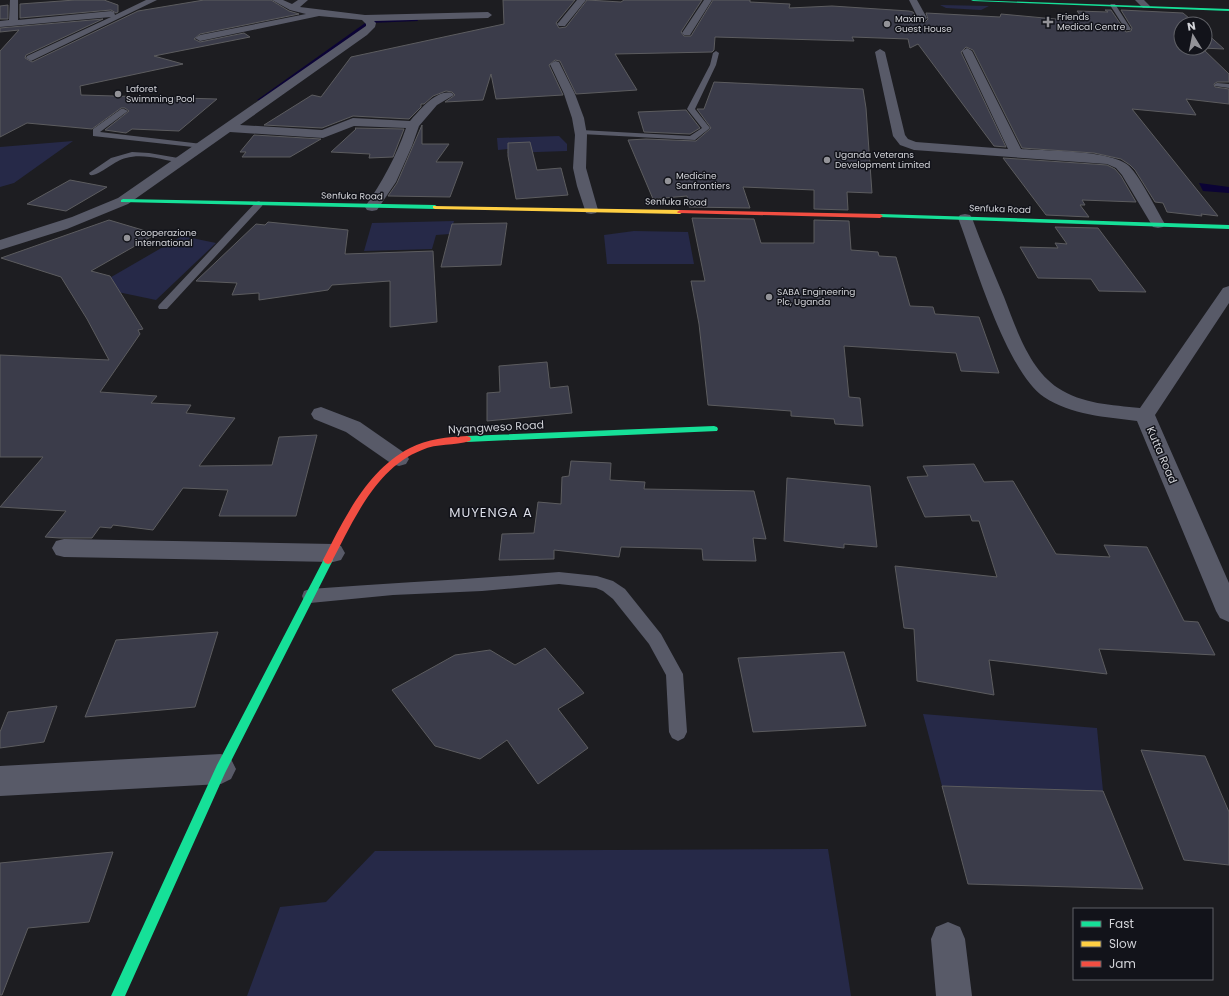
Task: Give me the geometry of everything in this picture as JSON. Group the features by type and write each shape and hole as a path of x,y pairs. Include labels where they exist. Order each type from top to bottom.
{"street":[{"path":"13,22 14,0"},
{"path":"31,58 153,0"},
{"path":"276,0 299,10 319,14 365,18 488,15"},
{"path":"293,8 304,0"},
{"path":"562,24 582,0"},
{"path":"687,32 708,0"},
{"path":"913,0 922,18"},
{"path":"973,0 1113,5 1143,3 1229,10"},
{"path":"0,24 128,12"},
{"path":"200,38 319,14"},
{"path":"0,245 49,231 92,216 123,201 364,33 370,27 371,23 365,18"},
{"path":"967,51 1016,154"},
{"path":"880,52 899,136 904,142 914,146 1090,158 1116,163 1124,167 1158,224"},
{"path":"555,64 575,105 581,132 579,161 591,210"},
{"path":"372,207 389,182 406,146 413,125 433,103 448,95"},
{"path":"226,128 322,134 353,122 413,125"},
{"name":"Senfuka Road","path":"123,201 965,218 1229,227"},
{"path":"965,218 1002,314 1021,356 1039,383 1051,393 1069,401 1086,406 1145,416"},
{"name":"Kutta Road","path":"1229,291 1145,416 1229,611"},
{"path":"321,414 353,427 398,459"},
{"name":"Nyangweso Road","path":"118,996 221,769 345,527 370,487 398,459 414,450 431,444 453,440 714,429"},
{"path":"64,548 333,553"},
{"path":"0,782 78,776 221,769"},
{"path":"948,939 954,996"}],"lane":[{"path":"1113,5 1128,29"},
{"path":"581,132 692,138 706,128 691,109 713,65 716,53"},
{"path":"1217,85 1229,86"},
{"path":"124,111 96,130 96,134 202,146"},
{"path":"93,173 116,158 127,155 137,154 181,161"},
{"path":"163,308 259,204"},
{"path":"310,596 394,589 482,585 559,578 597,582 608,586 619,594 655,639 674,674 678,732"}],"shaded area":[{"path":"940,5 989,6 981,10 946,8"},
{"path":"559,136 567,144 567,151 507,153 508,149 498,150 497,138"},
{"path":"73,141 14,183 0,187 0,147"},
{"path":"1199,183 1229,187 1229,193 1203,191"},
{"path":"454,221 450,234 436,235 432,249 364,251 372,223"},
{"path":"634,231 688,232 694,264 607,264 604,235"},
{"path":"182,236 216,243 156,300 94,287"},
{"path":"923,714 1097,728 1103,791 942,786"},
{"path":"828,849 851,996 247,996 280,907 326,902 375,851"}],"building":[{"path":"75,0 104,0 118,5 118,12 116,13 111,10 20,18 20,4"},
{"path":"204,0 271,0 289,11 299,14 200,34 194,39 200,42 244,33 250,37 154,56 183,64 80,86 81,95 217,99 179,131 132,129 126,133 105,130 129,111 125,108 121,108 92,129 27,123 0,137 0,51 19,30 0,32 0,28 103,19 26,55 25,58 32,62 138,11"},
{"path":"503,0 575,0 556,23 559,28 566,27 587,0 621,2 624,0 702,0 681,32 684,36 691,36 713,0 750,0 750,2 790,4 789,8 832,6 909,11 913,12 919,22 925,22 928,19 926,13 1000,17 1001,14 1077,21 1073,16 1081,16 1077,11 1108,12 1105,10 1111,10 1126,32 1131,31 1132,28 1121,10 1183,13 1187,16 1173,16 1173,56 1210,56 1229,74 1229,82 1217,82 1214,84 1215,87 1229,89 1229,104 1186,99 1196,115 1132,109 1218,216 1201,214 1202,216 1167,212 1163,203 1155,202 1135,170 1121,159 1094,153 1022,148 973,50 966,47 961,52 1006,147 994,146 918,44 910,48 908,39 852,37 854,41 715,37 714,50 712,52 615,54 637,90 576,94 560,61 555,60 549,65 563,95 496,99 491,74 483,100 445,102 455,95 452,92 446,91 433,96 424,104 421,104 421,107 409,119 353,116 322,128 264,125 312,95 321,97 351,57 504,24"},
{"path":"8,5 8,19 0,19 0,6"},
{"path":"1213,39 1224,49 1213,48"},
{"path":"714,82 863,89 866,108 872,193 847,192 848,210 814,209 814,190 743,187 750,208 689,207 687,196 653,199 628,140 646,139 696,141 711,128 697,109 704,109"},
{"path":"686,110 700,128 690,134 644,132 638,112"},
{"path":"422,125 422,144 449,144 436,162 463,162 450,197 388,196 397,183"},
{"path":"355,128 404,129 393,157 369,158 370,154 331,152 356,129"},
{"path":"254,135 321,139 290,157 242,157 246,152 240,152"},
{"path":"530,142 537,170 561,168 568,195 516,199 508,156 508,143"},
{"path":"1003,158 1107,165 1115,169 1121,176 1136,202 1082,200 1085,205 1080,205 1089,217 1046,215"},
{"path":"70,180 107,187 66,211 27,204"},
{"path":"692,218 754,219 761,243 814,243 814,220 849,221 851,250 878,252 879,256 896,257 910,306 933,307 935,314 979,317 999,373 961,371 956,353 844,346 849,397 860,398 863,426 835,424 834,419 791,416 791,411 708,405 699,324 691,281 705,281"},
{"path":"109,220 156,234 91,271 110,276 143,329 138,330 140,334 100,392 157,396 151,403 191,405 186,413 235,418 199,466 272,465 279,437 317,435 296,516 219,516 228,490 183,488 153,530 113,525 111,528 100,527 92,538 60,538 45,537 66,511 0,507 43,457 0,457 0,355 109,360 87,319 61,277 1,258"},
{"path":"268,222 348,230 345,254 433,251 437,322 390,327 390,281 332,285 328,290 259,300 259,293 232,295 237,283 196,281 256,224 265,225"},
{"path":"507,223 501,265 441,267 452,224"},
{"path":"1055,227 1098,228 1146,292 1099,291 1091,279 1038,278 1020,247 1058,248 1055,243 1067,244"},
{"path":"547,362 550,388 568,386 572,413 487,421 487,393 500,392 499,366"},
{"path":"571,461 611,463 610,480 645,482 644,489 754,491 766,539 753,538 756,561 703,560 702,549 621,547 619,557 554,550 554,559 499,560 502,534 534,533 538,502 561,504 562,477 569,476"},
{"path":"974,464 984,482 1013,481 1056,554 1110,557 1104,545 1147,547 1184,621 1198,622 1215,655 1099,649 1107,674 989,660 994,695 917,681 914,629 904,628 895,566 997,577 979,521 972,521 970,515 925,517 907,477 928,476 923,466"},
{"path":"787,478 870,486 877,547 844,544 844,548 784,541"},
{"path":"218,632 195,707 85,717 116,640"},
{"path":"545,648 584,693 558,709 588,748 538,784 507,740 480,759 435,746 392,690 455,655 490,650 515,665"},
{"path":"844,652 866,726 753,732 738,658"},
{"path":"57,706 44,742 0,748 0,732 8,712"},
{"path":"1141,750 1205,756 1229,812 1229,865 1184,860"},
{"path":"942,786 1103,791 1143,889 968,884"},
{"path":"113,852 89,922 28,928 2,995 0,995 0,863"}],"waterway":[{"path":"260,100 369,22 417,20"}],"traffic: fast":[{"path":"973,0 1229,10"},
{"path":"123,201 435,207"},
{"path":"880,216 1229,227"},
{"path":"467,439 714,429"},
{"path":"118,996 221,769 328,560"}],"traffic: slow":[{"path":"435,207 680,212"}],"traffic: jam":[{"path":"680,212 880,216"},
{"path":"328,560 353,513 373,483 385,470 398,459 419,447 440,442 467,439"}],"place":[{"name":"Friends Medical Centre","path":"1048,22"},
{"name":"Maxim Guest House","path":"887,24"},
{"name":"Laforet Swimming Pool","path":"118,94"},
{"name":"Uganda Veterans Development Limited","path":"827,160"},
{"name":"Medicine Sanfrontiers","path":"668,181"},
{"name":"cooperazione international","path":"127,238"},
{"name":"SABA Engineering Plc, Uganda","path":"769,297"}],"district":[{"name":"MUYENGA A","path":"491,512"}]}
